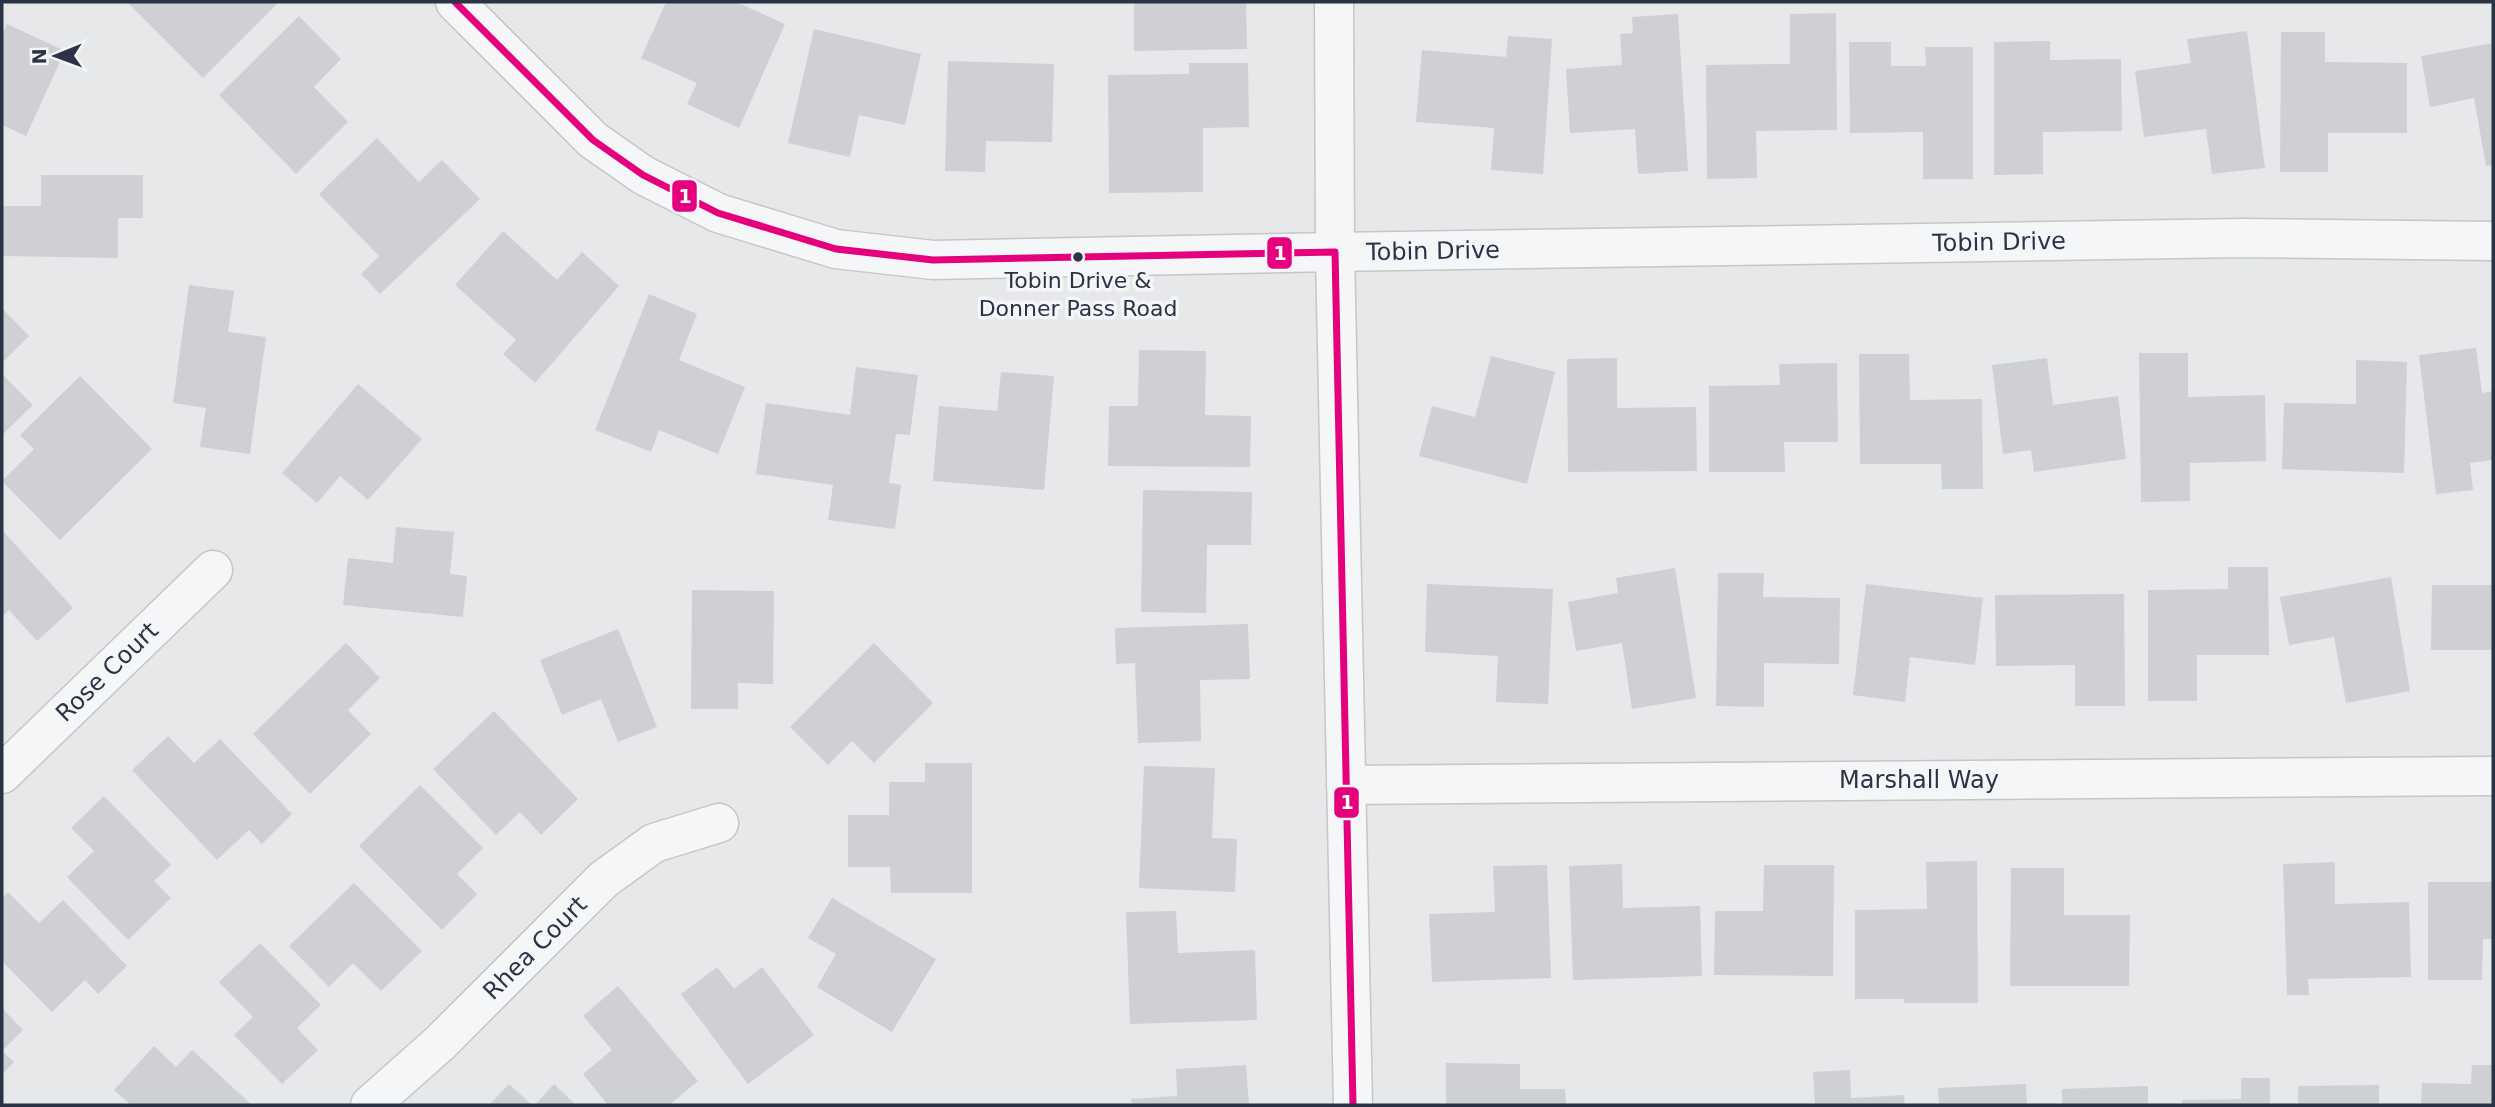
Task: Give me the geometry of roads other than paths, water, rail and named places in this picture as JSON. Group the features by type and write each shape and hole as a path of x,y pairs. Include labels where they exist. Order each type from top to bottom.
{"street":[{"name":"Tobin Drive","path":"455,2 593,140 643,175 718,213 836,250 933,260 2243,238 2493,242"},
{"path":"1334,2 1335,253 1353,1105"},
{"name":"Rose Court","path":"2,774 213,570"},
{"name":"Marshall Way","path":"1346,785 2493,776"},
{"name":"Rhea Court","path":"370,1105 439,1044 604,879 654,843 719,823"}],"place":[{"name":"Tobin Drive & Donner Pass Road","path":"1078,257"}]}
